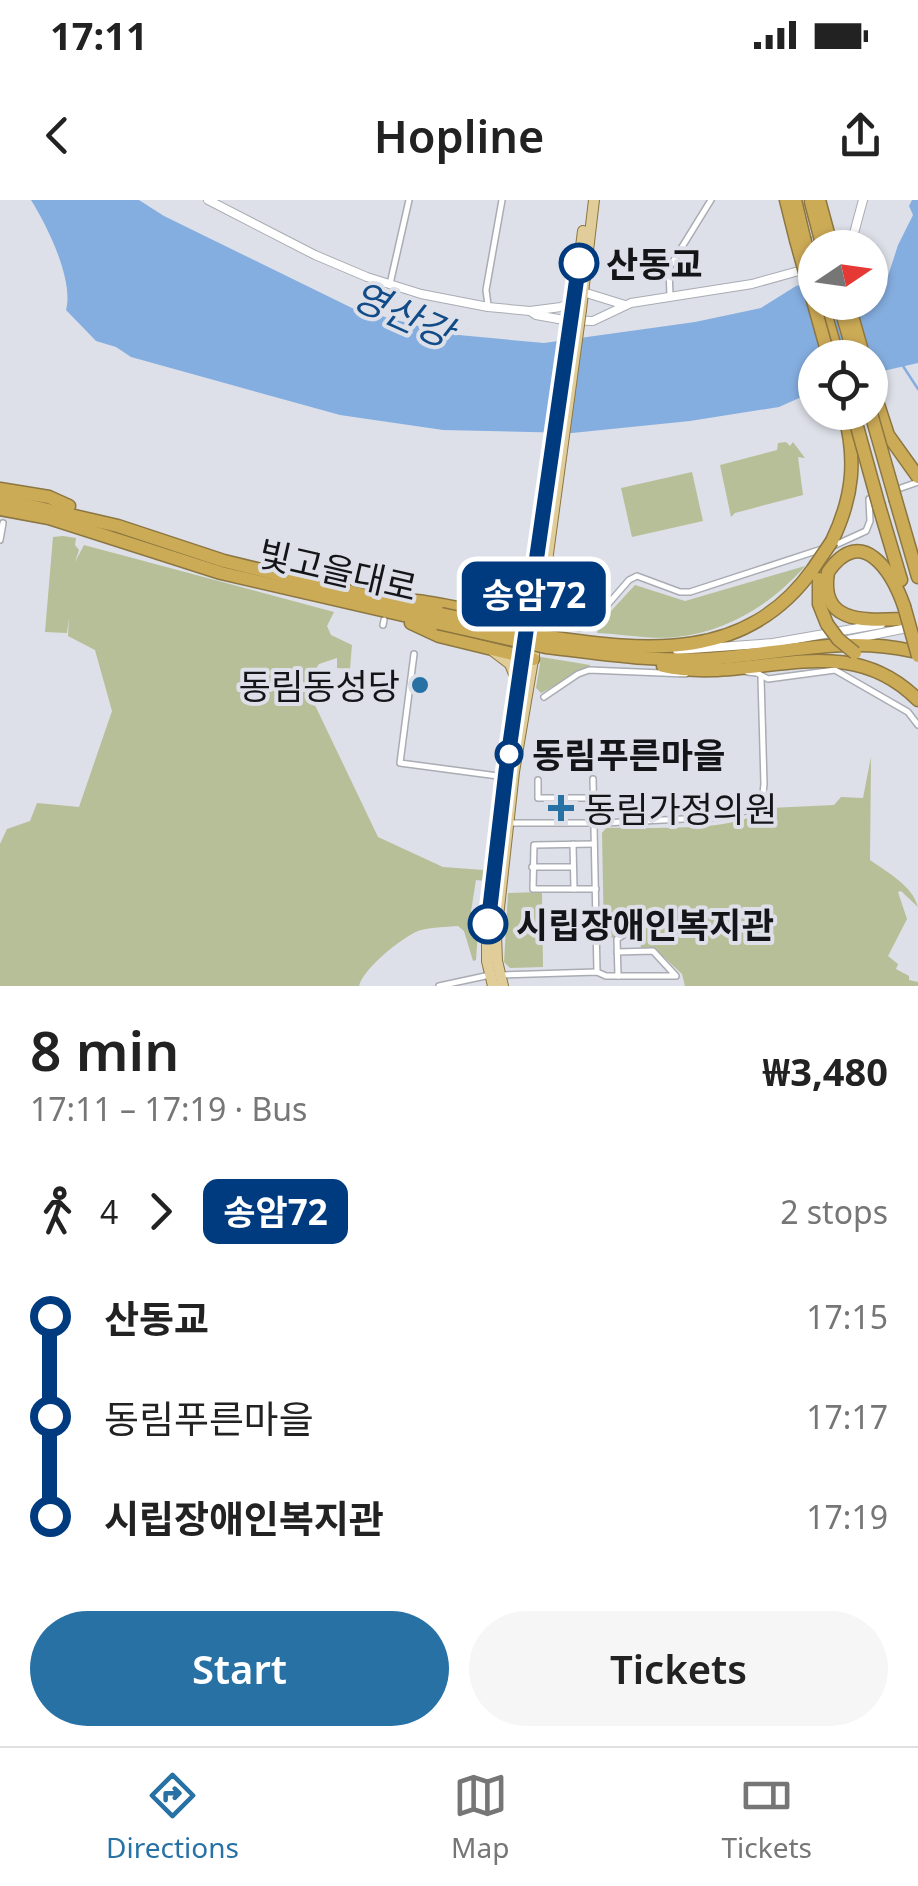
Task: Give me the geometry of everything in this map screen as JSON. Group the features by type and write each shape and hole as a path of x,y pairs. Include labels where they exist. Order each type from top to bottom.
{"highway":[{"path":"786,200 798,233"},
{"path":"795,200 799,230"},
{"path":"810,200 820,230"},
{"path":"819,200 822,230"},
{"path":"849,430 854,473 818,594 827,624 838,639 855,653 918,686"},
{"path":"819,646 875,644 916,649 857,430"},
{"path":"876,430 918,577"},
{"path":"886,430 918,480"},
{"path":"0,488 49,497 118,526"},
{"name":"빛고을대로","path":"0,499 118,526 354,597 546,642 631,654 726,658 819,646"},
{"name":"빛고을대로","path":"1,517 49,518 220,574 354,597"},
{"path":"631,654 734,632 782,604 832,541"},
{"path":"855,552 876,557 892,576 906,615 860,620 838,611 827,594 828,572 844,556 855,552"},
{"path":"354,597 446,604 535,618"},
{"path":"354,597 438,636 528,658"},
{"path":"631,654 670,668 705,670 835,659 866,667 918,700"}],"main road":[{"path":"496,980 487,935 535,618 591,200"},
{"path":"492,651 510,664 518,688"},
{"path":"496,980 496,936 518,688 528,658"}],"street":[{"path":"208,200 315,255 390,284 488,307 530,310 577,303 625,305 752,284 798,271"},
{"path":"390,284 409,200"},
{"path":"488,307 486,290 502,200"},
{"path":"670,296 669,268 711,200"},
{"path":"855,230 864,200"},
{"path":"530,310 546,318 588,322 625,305"},
{"path":"897,495 918,480"},
{"path":"535,618 580,628 590,626 629,580 637,576 690,592 856,538 869,526 874,502"},
{"path":"0,540 1,517"},
{"name":"빛고을대로","path":"819,646 906,615"},
{"name":"빛고을대로","path":"631,654 748,646 906,615"},
{"path":"414,654 400,764 498,776 510,772"},
{"path":"509,823 724,817 752,810 763,794 761,678 757,673 679,675 590,670 544,697"},
{"path":"761,678 835,670 908,712 918,725"},
{"path":"594,778 597,972"},
{"path":"538,780 538,798 594,798"},
{"path":"573,844 574,889"},
{"path":"595,844 534,845 532,867 533,889 596,889"},
{"path":"532,867 574,867"},
{"path":"618,976 616,939 625,934"},
{"path":"439,986 597,972 676,976 653,950 617,952"}],"green space":[{"path":"793,442 805,458 798,457 803,495 731,517 720,465 777,450 778,443 790,446"},
{"path":"692,472 703,521 632,537 621,488"},
{"path":"53,537 76,538 79,550 75,562 84,545 334,612 327,626 331,635 352,645 350,669 337,668 337,658 319,664 310,677 313,701 378,837 443,867 484,870 485,881 476,880 469,924 478,931 476,960 473,961 464,931 458,926 411,935 375,963 359,986 0,986 0,844 7,829 30,821 37,803 79,807 112,711 95,650 68,636 69,618 67,633 45,632"},
{"path":"805,566 763,604 714,629 667,638 597,633 599,624 635,585 685,601"},
{"path":"541,657 590,665 541,693 536,688"},
{"path":"871,757 870,860 905,886 918,907 898,892 907,919 888,956 898,964 896,969 918,982 918,986 685,986 682,974 655,949 641,949 640,936 604,938 602,833 606,828 725,824 756,814 769,794 770,808 834,805 841,797 863,798"},
{"path":"542,892 543,967 510,968 504,962 508,893"}],"water":[{"path":"31,200 139,200 352,308 448,334 544,343 695,322 761,308 798,286 798,320 888,320 888,276 913,215 909,206 912,200 918,200 918,363 888,370 888,340 798,340 798,399 779,407 572,433 443,430 340,415 131,357 96,341 66,310 66,284 52,239"}],"waterway":[{"path":"903,366 918,389"}],"bus line":[{"name":"송암72","path":"488,924 506,771 579,263"}],"place":[{"name":"산동교","path":"579,263"},
{"name":"동림동성당","path":"420,685"},
{"name":"동림푸른마을","path":"509,754"},
{"name":"동림가정의원","path":"561,808"},
{"name":"시립장애인복지관","path":"488,924"}],"water label":[{"name":"영산강","path":"403,313"}]}
